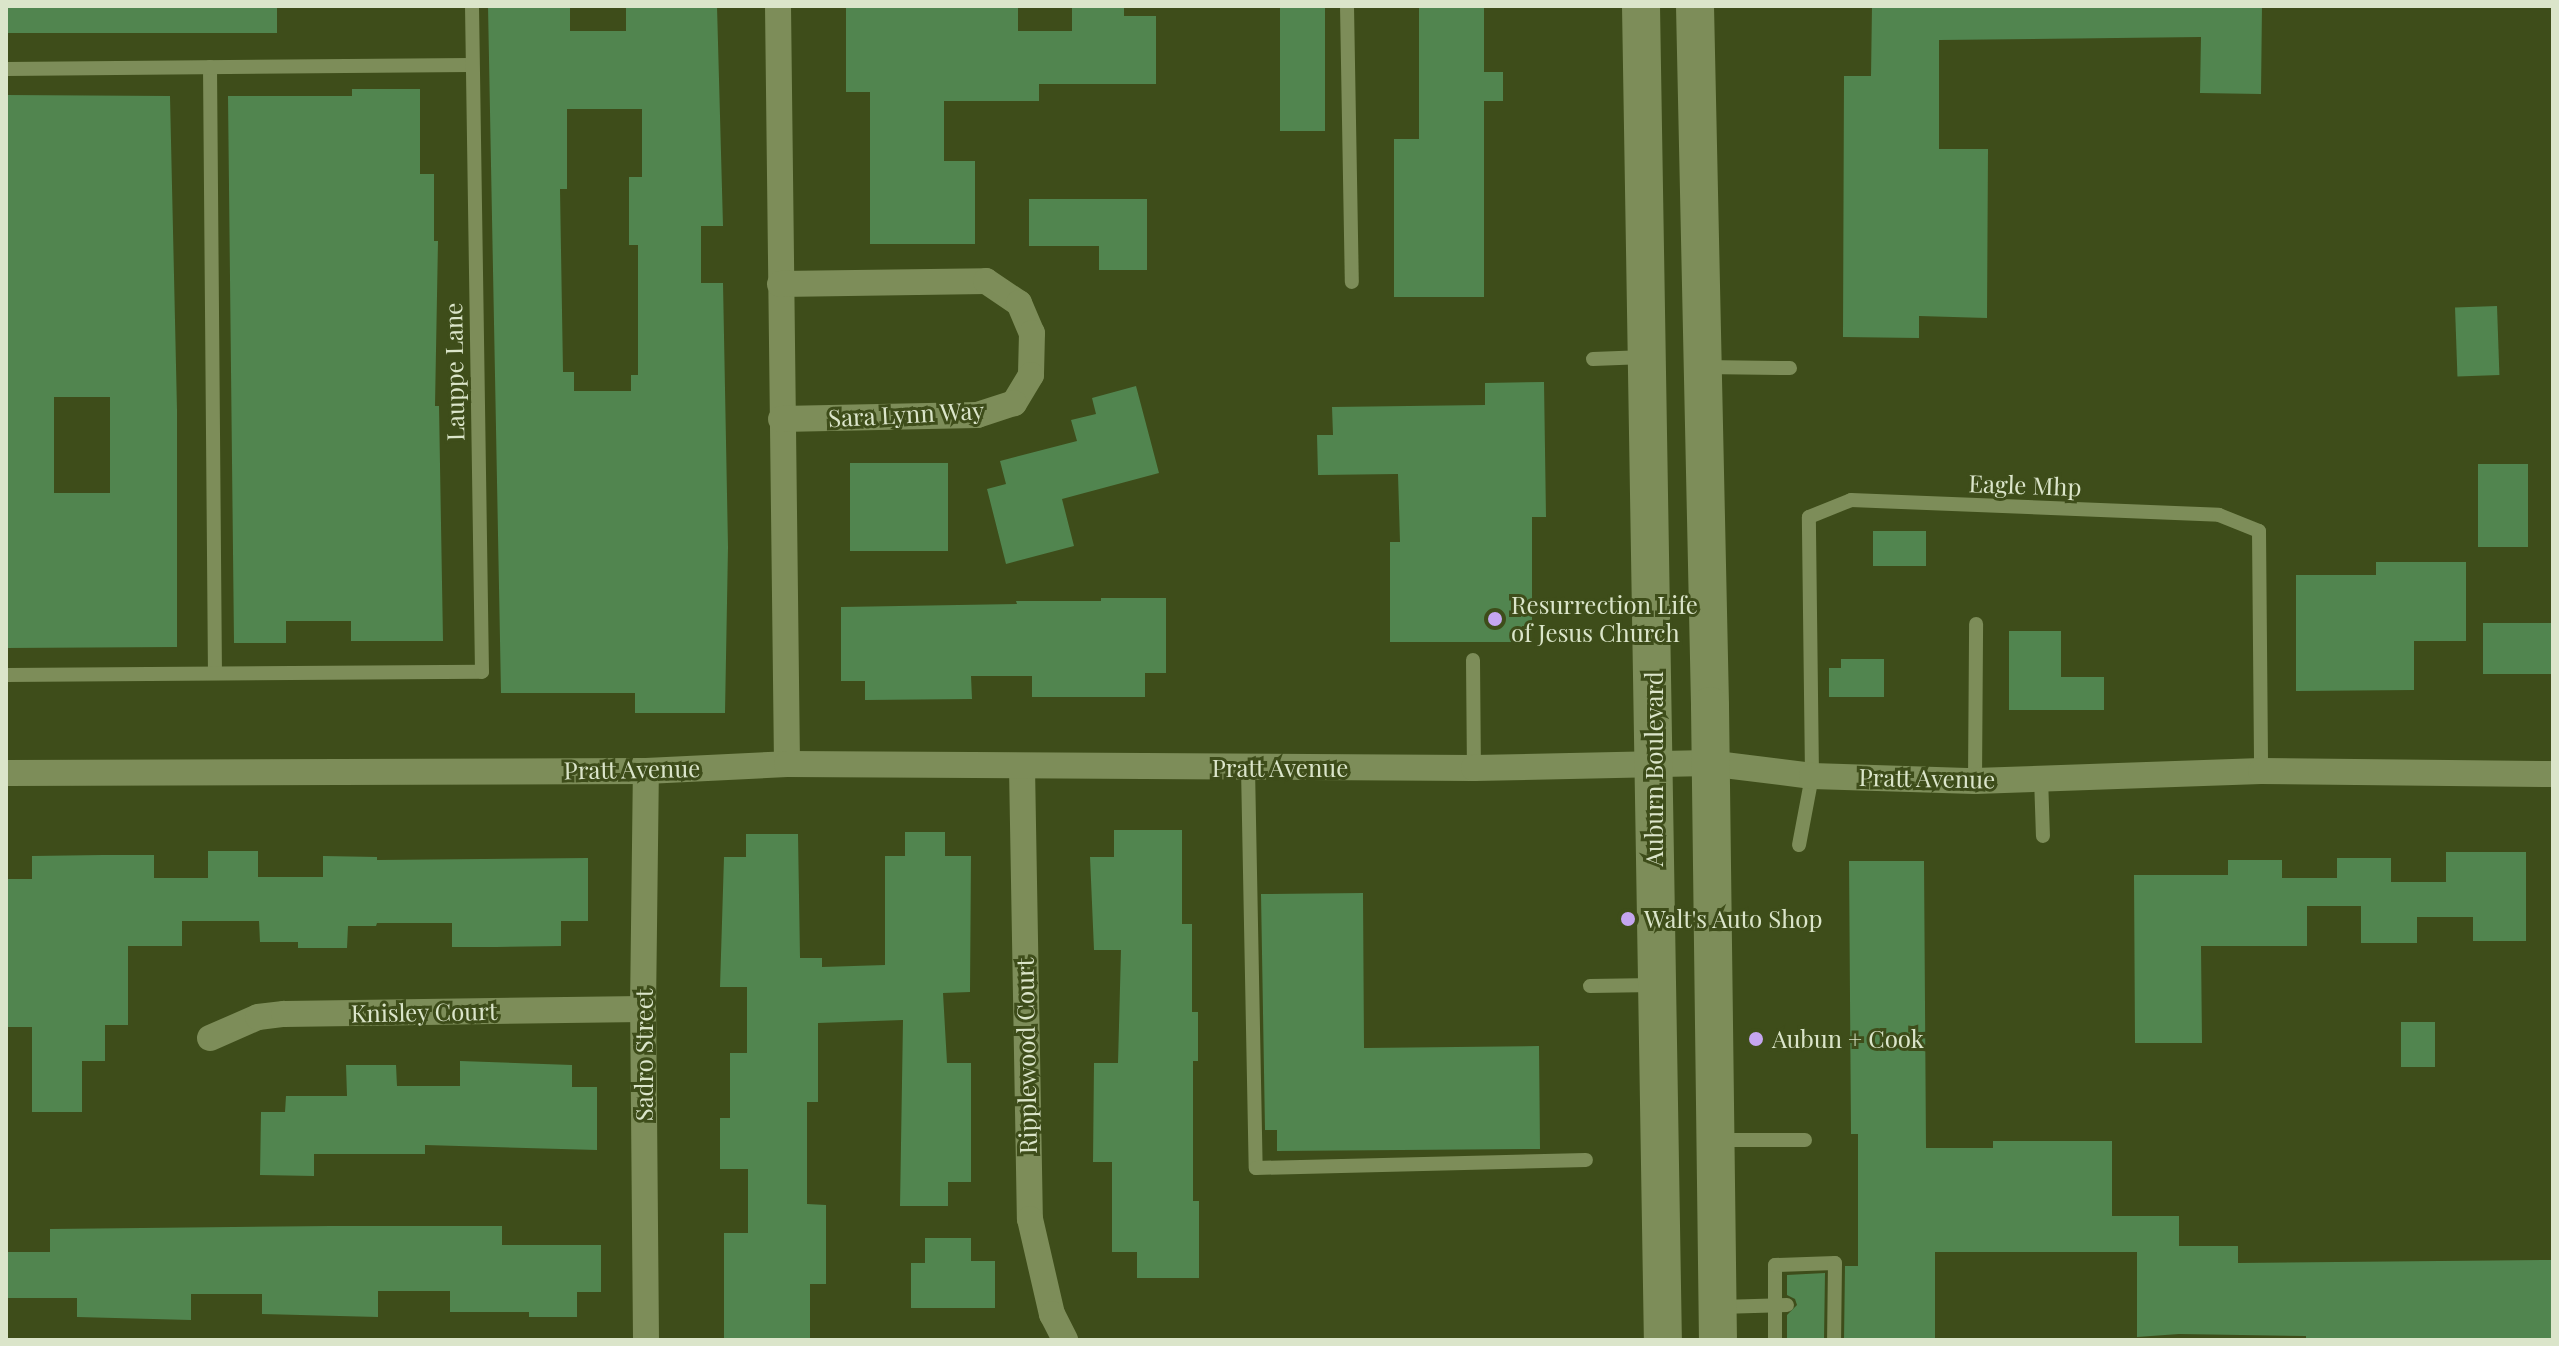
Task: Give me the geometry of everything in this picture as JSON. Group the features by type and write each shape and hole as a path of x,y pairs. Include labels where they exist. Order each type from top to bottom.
{"main road":[{"name":"Auburn Boulevard","path":"1641,6 1655,707 1653,765 1663,1340"},
{"path":"1695,6 1718,1324"},
{"path":"1658,1128 1686,1232 1688,1340"}],"street":[{"path":"778,6 787,764"},
{"name":"Sara Lynn Way","path":"780,284 986,281 1019,303 1032,333 1031,375 1014,403 977,415 781,419"},
{"name":"Pratt Avenue","path":"6,773 646,771 787,764 1474,768 1708,763 1812,776 1975,781 2261,771 2553,774"},
{"name":"Ripplewood Court","path":"1022,767 1030,1219 1052,1314 1065,1340"},
{"name":"Sadro Street","path":"646,771 643,1009 646,1340"},
{"name":"Knisley Court","path":"210,1038 258,1017 284,1014 643,1009"}],"lane":[{"path":"6,69 470,65 472,6"},
{"path":"1347,6 1352,282"},
{"name":"Lauppe Lane","path":"6,675 482,672 470,65"},
{"path":"210,67 215,673"},
{"path":"1593,359 1646,357"},
{"path":"1702,367 1790,368"},
{"name":"Eagle Mhp","path":"1812,776 1809,517 1851,500 2219,515 2259,531 2261,771"},
{"path":"1975,781 1976,624"},
{"path":"1473,660 1474,768"},
{"path":"1248,768 1256,1168 1586,1160"},
{"path":"1799,845 1812,776"},
{"path":"2041,777 2043,836"},
{"path":"1590,986 1657,984"},
{"path":"1714,1140 1805,1140"},
{"path":"1775,1340 1781,1305 1775,1265 1835,1263 1829,1304 1832,1340"},
{"path":"1718,1324 1781,1305"}],"building":[{"path":"6,6 277,6 277,33 6,33"},
{"path":"488,6 570,6 570,31 626,31 626,6 717,6 723,226 701,226 701,283 723,283 728,547 725,713 635,713 635,693 501,693","holes":["567,109 642,109 642,177 629,177 629,245 638,245 638,375 631,375 631,391 574,391 574,372 563,372 560,189 567,189"]},
{"path":"846,6 1018,7 1018,31 1072,31 1072,6 1124,6 1124,16 1156,16 1156,84 1039,84 1039,101 944,101 944,161 975,161 975,244 870,244 870,92 846,92"},
{"path":"1280,6 1325,6 1325,131 1280,131"},
{"path":"1419,6 1484,6 1484,72 1503,72 1503,101 1484,101 1484,297 1394,297 1394,139 1419,139"},
{"path":"1872,6 2262,6 2261,94 2200,93 2201,37 1939,40 1939,149 1988,149 1987,318 1919,316 1919,338 1843,337 1844,76 1871,76"},
{"path":"352,89 420,89 420,174 434,174 434,241 438,241 435,406 439,406 443,641 351,641 351,621 286,621 286,643 234,643 228,96 352,96"},
{"path":"6,95 170,96 177,410 177,647 6,648","holes":["54,397 110,397 110,493 54,493"]},
{"path":"1029,199 1147,199 1147,270 1099,270 1099,246 1029,246"},
{"path":"2497,306 2499,375 2457,376 2455,307"},
{"path":"1544,382 1546,517 1532,517 1532,642 1390,642 1390,542 1400,542 1398,474 1318,475 1317,435 1333,435 1332,407 1485,405 1485,383"},
{"path":"1136,386 1159,473 1062,499 1074,546 1006,564 987,489 1006,484 1000,461 1077,441 1071,420 1096,414 1092,398"},
{"path":"850,463 948,463 948,551 850,551"},
{"path":"2478,464 2528,464 2528,547 2478,547"},
{"path":"1873,531 1926,531 1926,566 1873,566"},
{"path":"2376,562 2466,562 2466,641 2414,641 2414,690 2296,691 2296,575 2376,575"},
{"path":"1101,598 1166,598 1166,673 1145,673 1145,697 1032,697 1032,676 971,676 972,699 865,700 865,681 841,681 841,607 1017,604 1016,601 1101,601"},
{"path":"2483,623 2553,623 2553,674 2483,674"},
{"path":"2009,631 2061,631 2061,677 2104,677 2104,710 2009,710"},
{"path":"1841,659 1884,659 1884,697 1829,697 1829,668 1841,668"},
{"path":"1114,830 1182,830 1182,924 1192,924 1192,1012 1198,1012 1198,1061 1193,1061 1193,1201 1199,1201 1199,1278 1137,1278 1137,1252 1112,1252 1112,1162 1093,1162 1094,1063 1118,1063 1121,950 1094,950 1090,857 1114,857"},
{"path":"905,832 945,832 945,856 971,856 970,992 943,993 947,1063 971,1063 971,1182 948,1182 948,1206 900,1206 903,1020 818,1023 818,1102 807,1102 807,1204 826,1205 826,1284 810,1284 810,1340 724,1340 724,1233 748,1233 748,1169 720,1169 720,1118 730,1118 730,1053 747,1053 747,987 720,987 724,857 746,857 746,834 798,834 800,958 822,958 822,967 885,965 885,856 905,856"},
{"path":"208,851 258,851 258,877 323,877 323,856 377,857 377,860 588,858 588,921 561,921 561,946 452,947 452,923 377,923 376,926 348,926 347,948 298,948 298,942 260,942 259,921 182,921 182,946 128,946 128,1025 105,1025 105,1061 82,1061 82,1112 32,1112 32,1027 8,1027 6,879 32,879 32,856 103,855 154,855 154,878 208,878"},
{"path":"2446,852 2526,852 2526,941 2473,941 2473,917 2417,917 2417,943 2361,943 2361,906 2307,906 2307,946 2201,946 2202,1043 2135,1043 2134,875 2228,875 2228,860 2282,860 2282,878 2337,878 2337,858 2391,858 2391,882 2446,882"},
{"path":"1849,861 1924,861 1926,1148 1993,1148 1993,1141 2112,1141 2112,1216 2179,1216 2179,1246 2238,1246 2238,1263 2553,1260 2553,1340 2306,1340 2306,1336 2179,1334 2137,1337 2137,1252 1935,1252 1935,1340 1844,1340 1845,1266 1858,1266 1858,1134 1851,1134"},
{"path":"1363,893 1364,1048 1539,1046 1540,1149 1277,1151 1277,1130 1265,1130 1261,894"},
{"path":"2401,1022 2435,1022 2435,1067 2401,1067"},
{"path":"460,1061 572,1065 572,1087 597,1087 597,1150 425,1145 425,1154 314,1154 314,1176 260,1175 261,1112 285,1112 286,1096 347,1096 346,1065 396,1065 397,1086 460,1086"},
{"path":"502,1226 502,1245 601,1245 601,1292 577,1292 577,1317 529,1317 529,1312 450,1312 450,1291 378,1291 378,1317 262,1314 262,1294 191,1294 191,1320 77,1317 77,1298 6,1298 6,1252 50,1252 50,1229"},
{"path":"925,1238 971,1238 971,1261 995,1261 995,1308 911,1308 911,1263 925,1263"},
{"path":"1825,1273 1824,1340 1787,1340 1787,1315 1797,1305 1795,1299 1787,1295 1787,1275"}],"place":[{"name":"Resurrection Life of Jesus Church","path":"1495,619"},
{"name":"Walt's Auto Shop","path":"1628,919"},
{"name":"Aubun + Cook","path":"1756,1039"}]}
